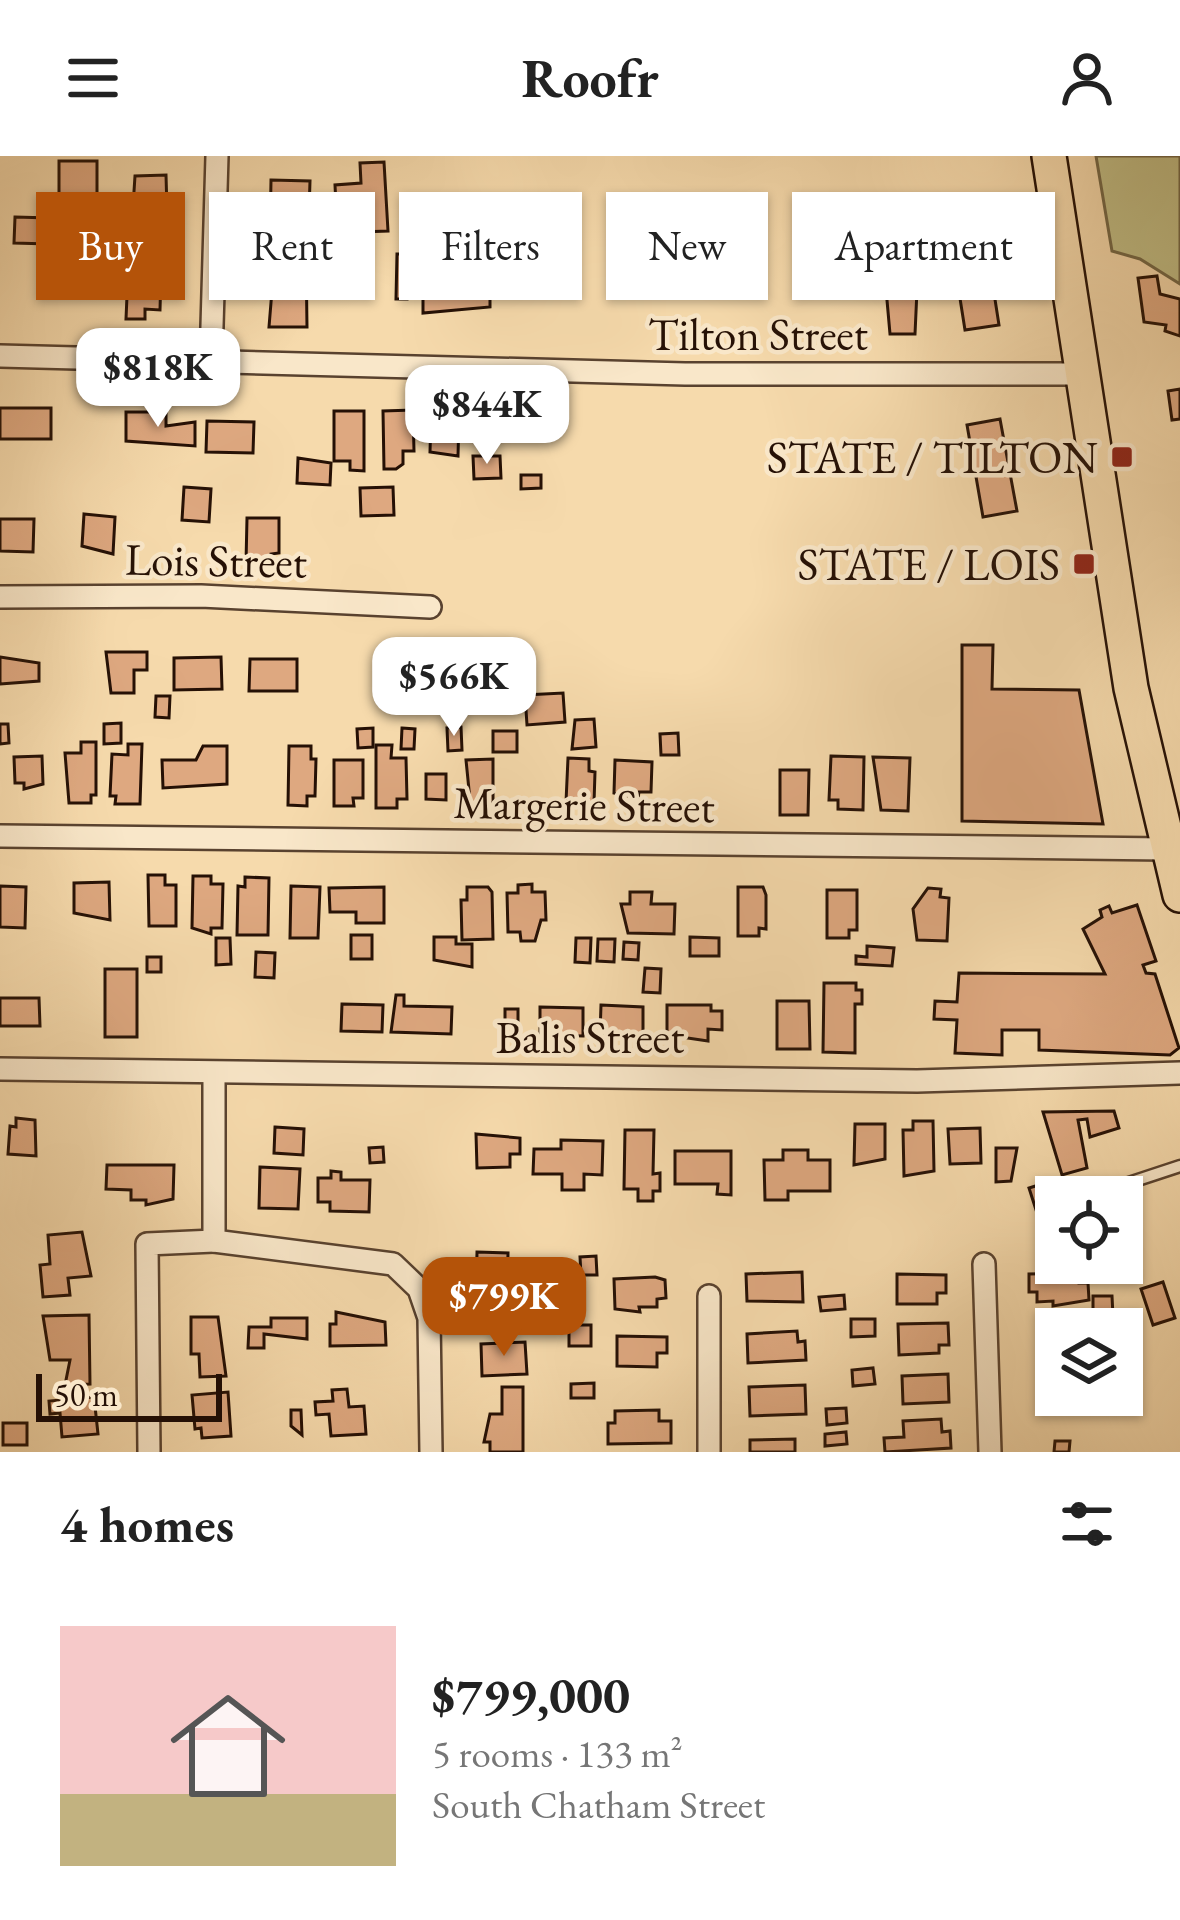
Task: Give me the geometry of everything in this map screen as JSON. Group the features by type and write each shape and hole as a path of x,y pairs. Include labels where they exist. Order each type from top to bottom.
{"main road":[{"path":"1049,156 1131,688 1173,847 1180,895"}],"street":[{"path":"211,360 217,156"},
{"name":"Tilton Street","path":"0,356 664,374 1083,374"},
{"name":"Lois Street","path":"0,597 201,596 430,607"},
{"name":"Margerie Street","path":"0,836 1173,847"},
{"name":"Balis Street","path":"0,1069 916,1081 1180,1073"},
{"path":"214,1072 214,1240"},
{"path":"149,1452 147,1244 214,1240 393,1264 419,1289 429,1318 430,1452"},
{"path":"984,1264 990,1452"},
{"path":"709,1296 709,1452"}],"lane":[{"path":"1143,1178 1180,1166"}],"shaded area":[{"path":"1096,156 1180,156 1180,284 1140,259 1112,251"}],"building":[{"path":"59,161 97,161 97,192 59,192"},
{"path":"384,162 388,231 375,231 375,192 335,192 335,185 361,183 360,163"},
{"path":"166,175 166,192 134,192 135,176"},
{"path":"271,180 310,181 310,192 271,192"},
{"path":"15,217 36,218 36,244 14,243"},
{"path":"397,254 399,254 399,299"},
{"path":"1157,276 1160,294 1180,299 1180,336 1165,331 1166,325 1144,322 1138,278"},
{"path":"127,300 160,300 160,310 145,309 145,319 126,319"},
{"path":"271,300 307,300 307,327 269,327"},
{"path":"423,300 490,300 490,307 423,313"},
{"path":"887,300 917,300 915,334 890,334"},
{"path":"960,300 995,300 999,325 965,330"},
{"path":"1180,389 1180,419 1172,420 1168,391"},
{"path":"0,408 51,408 51,439 0,439"},
{"path":"413,410 414,451 403,451 403,464 396,469 384,469 383,411"},
{"path":"334,411 364,411 364,471 350,470 350,461 334,461"},
{"path":"126,412 166,412 166,426 195,422 195,446 126,441"},
{"path":"431,416 459,417 458,456 430,452"},
{"path":"1000,419 1017,511 983,517 967,425"},
{"path":"207,421 254,422 253,453 206,452"},
{"path":"473,456 500,456 501,478 474,479"},
{"path":"298,458 331,463 330,485 297,483"},
{"path":"521,475 541,475 541,488 521,489"},
{"path":"184,487 211,489 209,522 182,520"},
{"path":"393,487 394,515 361,516 360,488"},
{"path":"84,514 115,517 113,554 82,546"},
{"path":"247,518 279,518 279,553 271,554 271,563 246,563"},
{"path":"0,519 34,519 33,552 0,551"},
{"path":"962,645 993,645 992,689 1079,690 1103,824 962,821"},
{"path":"106,652 147,652 147,670 134,670 134,693 111,693"},
{"path":"0,657 39,663 39,681 0,684"},
{"path":"221,657 222,689 174,690 174,658"},
{"path":"250,659 297,659 297,691 249,691"},
{"path":"450,661 498,661 498,693 450,693"},
{"path":"563,693 565,722 527,725 525,695"},
{"path":"156,696 170,696 169,718 155,717"},
{"path":"594,719 596,747 572,749 575,720"},
{"path":"121,723 121,743 104,744 104,724"},
{"path":"0,724 8,724 9,743 0,744"},
{"path":"461,727 462,750 448,751 447,728"},
{"path":"373,728 373,747 358,748 357,729"},
{"path":"402,728 415,729 414,749 401,749"},
{"path":"493,731 517,731 517,752 493,752"},
{"path":"678,733 679,755 661,755 660,734"},
{"path":"81,742 96,742 96,795 91,795 91,803 69,803 65,753 81,753"},
{"path":"128,744 142,744 140,804 115,804 116,796 110,796 112,754 128,755"},
{"path":"376,745 392,745 391,758 406,758 407,799 397,799 397,808 376,808"},
{"path":"203,746 227,746 227,784 163,788 162,760 196,760"},
{"path":"289,746 311,746 311,759 316,759 315,796 307,796 307,806 288,805"},
{"path":"42,756 43,784 24,789 24,783 15,783 14,757"},
{"path":"831,756 864,757 863,810 838,809 838,800 829,800"},
{"path":"873,757 910,758 908,811 881,810"},
{"path":"568,758 589,759 589,771 595,772 594,803 566,802"},
{"path":"493,759 493,801 489,810 471,810 466,760"},
{"path":"334,760 363,760 363,798 353,798 354,806 334,806"},
{"path":"615,760 652,762 651,792 639,792 638,798 614,793"},
{"path":"780,770 809,770 808,815 780,815"},
{"path":"426,774 446,774 446,800 426,799"},
{"path":"148,875 165,875 165,885 176,885 176,926 149,926"},
{"path":"193,876 211,876 211,884 223,884 222,928 211,928 211,934 192,928"},
{"path":"245,877 269,878 268,935 237,935 238,886 245,887"},
{"path":"109,882 110,920 74,913 74,883"},
{"path":"532,884 532,892 545,892 546,920 541,920 535,941 521,941 520,932 508,932 507,893 518,893 518,885"},
{"path":"0,886 26,887 25,928 0,927"},
{"path":"291,886 320,887 318,938 290,938"},
{"path":"384,887 384,923 356,923 356,912 330,912 329,888"},
{"path":"467,887 488,887 492,892 493,939 462,940 461,900 467,900"},
{"path":"738,887 763,887 766,929 759,928 759,936 738,936"},
{"path":"928,888 941,889 940,897 949,898 947,941 917,940 913,909"},
{"path":"827,890 857,890 857,930 849,930 849,938 827,938"},
{"path":"630,892 652,892 651,904 675,904 674,934 628,933 621,904 630,904"},
{"path":"1137,905 1156,961 1143,965 1146,973 1155,974 1179,1048 1170,1055 1039,1050 1039,1030 1002,1030 1002,1055 955,1053 957,1020 934,1019 935,1001 957,1002 959,973 1105,974 1083,929 1102,917 1100,910 1109,906 1112,913"},
{"path":"351,935 372,935 372,959 351,959"},
{"path":"434,937 456,937 456,944 472,944 472,967 434,960"},
{"path":"690,937 719,938 719,956 690,956"},
{"path":"216,938 230,938 231,964 216,965"},
{"path":"576,938 591,938 590,963 575,962"},
{"path":"598,939 615,939 614,962 597,961"},
{"path":"624,942 639,943 638,960 623,959"},
{"path":"867,946 894,948 892,966 856,964 856,956 867,957"},
{"path":"256,952 275,953 274,978 255,977"},
{"path":"147,957 161,957 161,972 147,972"},
{"path":"645,968 661,969 660,993 643,992"},
{"path":"105,969 137,969 137,1037 105,1037"},
{"path":"824,983 856,983 856,990 862,990 862,1004 855,1004 855,1053 823,1052"},
{"path":"396,995 404,995 404,1006 452,1007 451,1034 391,1032"},
{"path":"0,998 39,998 40,1026 0,1026"},
{"path":"777,1001 809,1001 810,1049 777,1049"},
{"path":"342,1004 383,1005 382,1032 341,1031"},
{"path":"601,1005 643,1007 643,1036 600,1035"},
{"path":"667,1005 711,1005 711,1011 722,1011 722,1030 708,1029 708,1041 667,1035"},
{"path":"540,1007 583,1008 583,1036 540,1035"},
{"path":"505,1009 518,1009 518,1025 505,1025"},
{"path":"1114,1111 1119,1128 1090,1137 1087,1119 1078,1120 1087,1168 1062,1175 1043,1112"},
{"path":"16,1118 35,1120 36,1156 8,1154 10,1126 16,1127"},
{"path":"913,1121 933,1121 934,1171 904,1176 903,1130 913,1130"},
{"path":"855,1124 885,1124 885,1159 854,1165"},
{"path":"275,1127 304,1129 303,1155 274,1153"},
{"path":"980,1128 981,1163 950,1164 948,1129"},
{"path":"625,1130 654,1130 653,1174 660,1173 660,1191 653,1191 653,1201 638,1201 638,1189 624,1189"},
{"path":"476,1134 520,1138 520,1154 510,1154 510,1167 477,1168"},
{"path":"561,1140 603,1141 602,1175 584,1174 584,1190 562,1190 562,1174 533,1174 534,1149 561,1149"},
{"path":"383,1147 384,1162 370,1163 369,1148"},
{"path":"996,1148 1017,1148 1011,1181 996,1182"},
{"path":"783,1150 808,1150 808,1160 830,1160 830,1191 788,1191 788,1200 765,1200 764,1160 783,1160"},
{"path":"675,1151 731,1151 731,1195 717,1194 718,1184 675,1184"},
{"path":"107,1165 174,1165 173,1199 146,1205 146,1200 131,1200 131,1190 106,1189"},
{"path":"260,1167 300,1169 298,1209 259,1208"},
{"path":"331,1171 341,1172 341,1180 370,1180 369,1212 330,1211 330,1202 318,1202 318,1178 331,1178"},
{"path":"82,1232 91,1276 68,1278 70,1295 43,1297 40,1265 50,1264 48,1235"},
{"path":"477,1252 508,1253 507,1299 499,1304 476,1300"},
{"path":"596,1256 597,1275 581,1275 580,1257"},
{"path":"802,1272 803,1302 747,1301 746,1274"},
{"path":"897,1274 946,1275 946,1293 937,1293 937,1304 897,1304"},
{"path":"1029,1274 1035,1274 1035,1284 1088,1284 1089,1300 1053,1306 1053,1301 1037,1302 1037,1292 1029,1292"},
{"path":"614,1279 665,1280 666,1298 657,1299 657,1307 639,1307 640,1312 615,1309"},
{"path":"1163,1282 1175,1318 1153,1325 1141,1289"},
{"path":"844,1295 845,1309 821,1311 819,1297"},
{"path":"1093,1296 1112,1296 1113,1308 1093,1308"},
{"path":"336,1312 385,1322 386,1345 330,1346 330,1324 336,1324"},
{"path":"89,1315 90,1384 65,1385 70,1360 50,1360 43,1316"},
{"path":"191,1317 218,1317 226,1376 200,1377 199,1354 191,1354"},
{"path":"271,1318 307,1318 307,1339 264,1334 264,1348 248,1348 249,1327 271,1327"},
{"path":"851,1319 875,1319 875,1336 851,1337"},
{"path":"948,1323 949,1345 939,1345 939,1353 899,1355 898,1324"},
{"path":"569,1325 591,1325 591,1346 569,1346"},
{"path":"797,1331 798,1342 805,1341 806,1360 748,1363 747,1334"},
{"path":"617,1336 667,1337 667,1353 657,1353 657,1367 617,1366"},
{"path":"525,1342 527,1374 482,1376 481,1344"},
{"path":"873,1368 875,1384 853,1386 852,1370"},
{"path":"948,1374 949,1402 903,1404 902,1376"},
{"path":"594,1383 594,1398 571,1398 571,1384"},
{"path":"805,1385 806,1414 750,1416 749,1387"},
{"path":"502,1387 523,1387 523,1452 490,1452 490,1442 484,1442 490,1414 502,1414"},
{"path":"347,1389 349,1407 364,1406 366,1434 331,1436 329,1414 316,1415 315,1402 333,1401 332,1390"},
{"path":"228,1392 231,1436 202,1438 201,1428 195,1429 192,1395"},
{"path":"94,1397 98,1434 62,1437 60,1413 50,1414 49,1401"},
{"path":"846,1408 847,1423 827,1425 826,1409"},
{"path":"291,1410 301,1410 302,1435 291,1426"},
{"path":"659,1410 659,1421 671,1421 671,1443 608,1444 608,1423 615,1423 615,1411"},
{"path":"941,1419 942,1432 950,1431 951,1448 885,1452 884,1438 904,1437 903,1421"},
{"path":"3,1423 27,1423 27,1445 3,1445"},
{"path":"846,1432 847,1444 825,1446 825,1434"},
{"path":"795,1439 795,1452 750,1452 750,1440"},
{"path":"1055,1441 1070,1441 1069,1452 1054,1452"}],"place":[{"name":"STATE / TILTON","path":"1122,457"},
{"name":"STATE / LOIS","path":"1084,564"}]}
